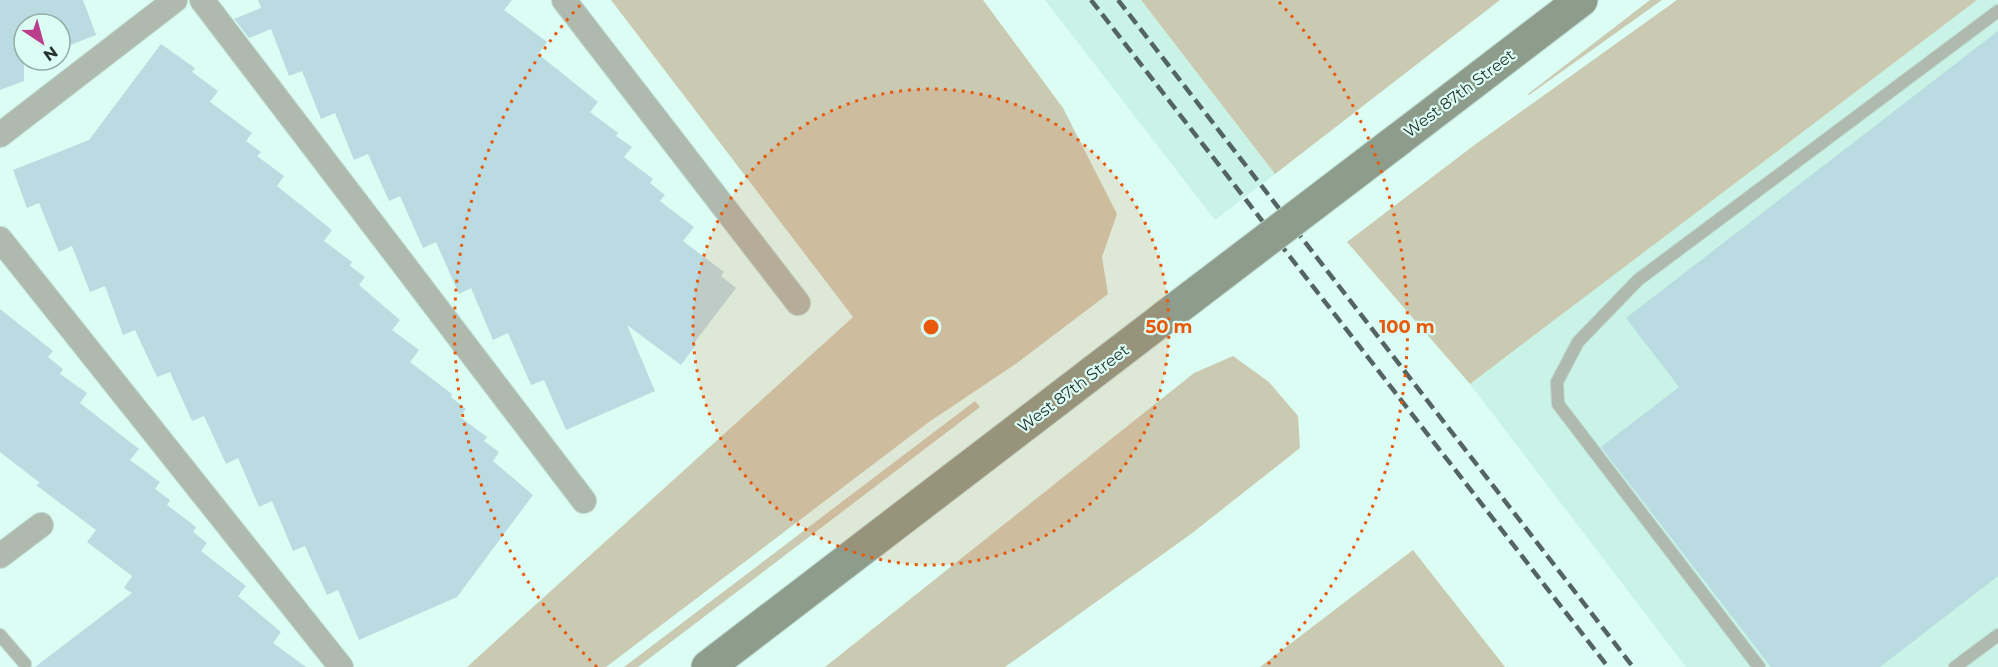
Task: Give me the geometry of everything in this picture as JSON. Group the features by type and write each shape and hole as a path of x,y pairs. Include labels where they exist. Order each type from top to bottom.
{"main road":[{"name":"West 87th Street","path":"708,667 1581,0"}],"street":[{"path":"0,135 175,0"},
{"path":"202,0 584,501"},
{"path":"564,0 798,303"},
{"path":"0,239 341,667"},
{"path":"0,556 41,525"}],"lane":[{"path":"1759,667 1558,404 1557,382 1578,342 1638,280 1998,11"},
{"path":"0,635 25,664"},
{"path":"1955,667 1998,635"}],"shaded area":[{"path":"611,0 983,0 1063,108 1117,214 1102,257 1108,294 1017,363 929,422 606,667 467,667 853,317"},
{"path":"1045,0 1141,0 1275,174 1215,220"},
{"path":"1141,0 1500,0 1275,174"},
{"path":"1650,0 1662,0 1528,94"},
{"path":"1677,0 1977,0 1470,384 1347,242 1477,143"},
{"path":"1977,0 1998,0 1998,667 1686,667 1470,384"},
{"path":"1233,356 1269,382 1298,416 1300,448 1191,534 1005,667 825,667 1194,373"},
{"path":"975,401 980,407 638,667 624,667"},
{"path":"1413,550 1505,667 1260,667"}],"building":[{"path":"0,0 83,0 96,35 72,44 72,12 12,12 12,72 24,72 24,81 0,90"},
{"path":"258,0 512,0 504,10 547,42 538,54 598,102 590,112 632,147 624,157 653,179 650,183 665,195 660,201 694,227 683,241 724,272 721,276 736,288 694,343 696,345 681,365 627,325 655,391 566,430 544,380 531,385 508,333 493,340 471,288 459,294 436,242 423,248 400,196 389,201 368,154 354,160 335,113 321,119 302,71 289,76 271,29 249,38 234,19 261,8"},
{"path":"1998,31 1998,576 1880,667 1771,667 1601,447 1679,387 1626,318"},
{"path":"161,44 195,68 192,72 218,91 210,102 252,133 246,141 261,152 257,156 284,176 277,186 332,230 324,241 352,262 350,266 365,277 359,285 400,320 392,330 419,350 410,362 452,394 451,397 466,409 460,417 487,437 484,441 499,452 493,461 533,495 457,597 359,640 338,590 327,595 305,546 293,551 272,501 259,507 238,458 226,464 204,416 192,421 170,372 157,377 135,330 123,335 105,286 90,292 72,246 59,252 39,203 27,208 13,170 89,140"},
{"path":"0,309 53,351 48,357 63,369 60,374 87,393 80,403 139,449 130,460 160,482 155,489 170,500 167,505 196,527 193,532 207,543 201,551 246,586 238,596 281,632 273,643 306,667 35,667 132,593 124,588 132,576 87,542 96,530 36,485 40,483 0,452"}],"railway":[{"path":"1091,0 1608,667"},
{"path":"1118,0 1633,667"}]}
